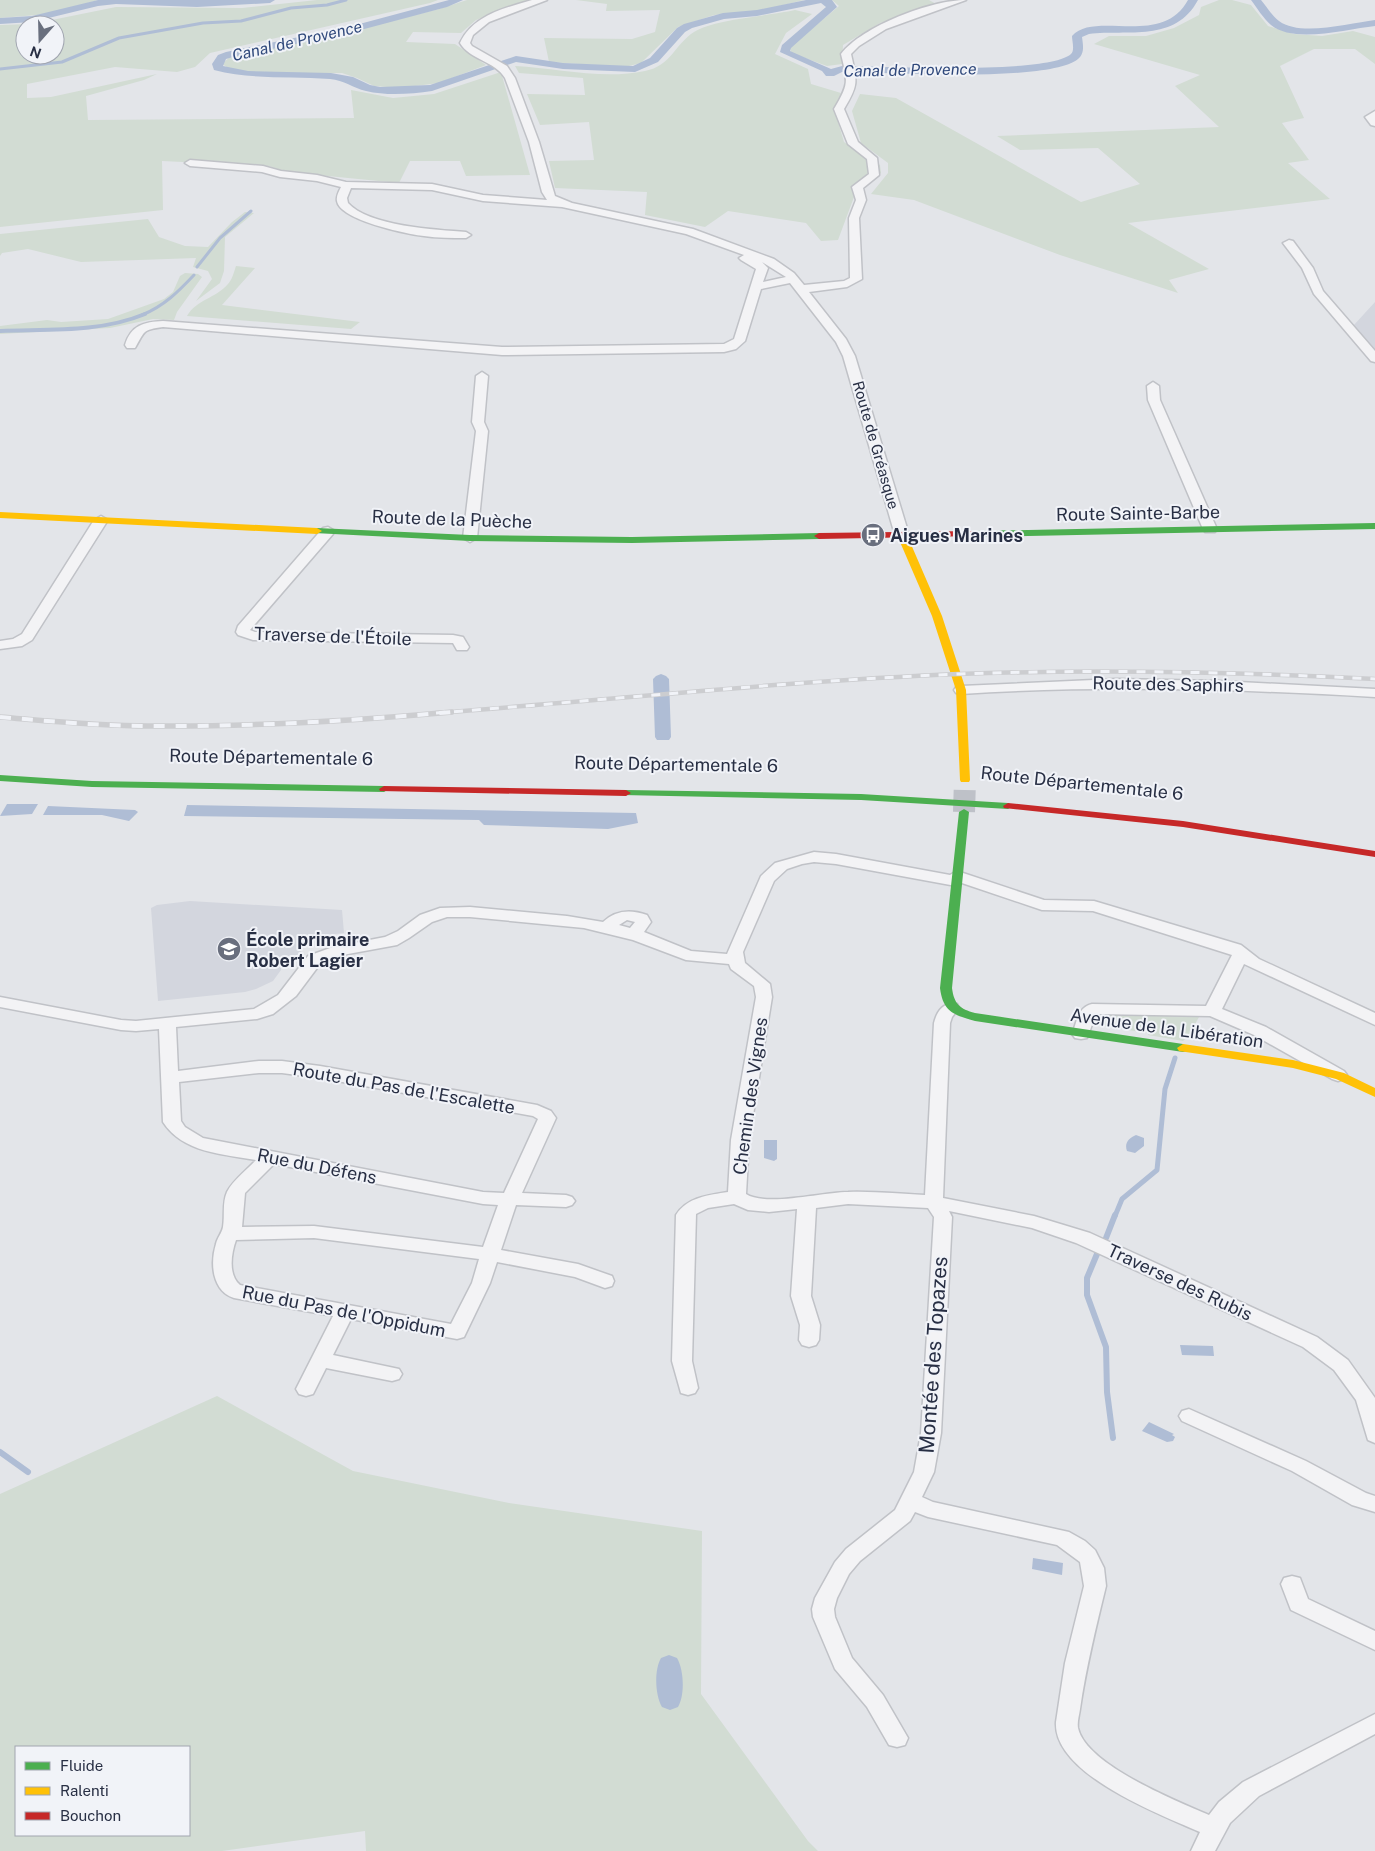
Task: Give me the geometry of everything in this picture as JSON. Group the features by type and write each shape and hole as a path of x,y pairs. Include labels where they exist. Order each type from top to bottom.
{"main road":[{"name":"Route de la Puèche","path":"0,515 470,538 632,540 902,535"},
{"name":"Route Sainte-Barbe","path":"902,535 1375,526"},
{"path":"902,535 937,616 961,690 964,786"},
{"name":"Route Départementale 6","path":"205,774 274,775"},
{"name":"Route Départementale 6","path":"0,778 92,784 842,796 977,802 1105,814 1218,828 1326,845 1375,856"},
{"path":"951,1008 947,1003 946,988 964,812"},
{"name":"Avenue de la Libération","path":"951,1008 975,1017 1293,1064 1340,1076 1375,1093"}],"street":[{"path":"542,0 493,17 471,31 465,43 468,48 499,65 520,102 534,142 547,192 551,198 564,204"},
{"path":"801,289 847,284 856,279 854,218 861,200 857,187 874,175 872,158 853,144 839,109 852,88 850,68 846,54 852,47 877,30 961,0"},
{"path":"1375,114 1370,117 1375,123"},
{"name":"Route de Gréasque","path":"190,163 263,169 280,174 317,178 348,185 432,187 483,198 564,204 689,231 770,261 793,279 842,341 850,356 902,535"},
{"path":"348,185 341,196 342,202 354,214 416,231 466,235"},
{"path":"1289,243 1307,268 1318,292 1375,358"},
{"path":"131,345 136,331 141,328 163,324 502,351 724,348 732,346 739,341 758,286 762,266 734,254 740,249"},
{"path":"758,286 793,279"},
{"path":"470,538 482,431 478,422 482,376"},
{"path":"1153,386 1154,400 1210,529"},
{"path":"0,645 17,643 27,637 101,520"},
{"name":"Traverse de l'Étoile","path":"328,531 243,629 243,632 253,636 454,639 458,640 462,646"},
{"name":"Route des Saphirs","path":"961,690 1131,682 1239,684 1375,693"},
{"path":"0,1002 121,1025 167,1024 257,1014 282,1002 314,960 322,955 338,950 374,946 389,942 402,935 417,923 439,913 452,911 575,920 608,926 697,957 735,959 736,947 767,879 781,866 814,858 836,859 956,879 1042,905 1094,906 1235,949 1247,958 1375,1020"},
{"path":"1212,1011 1247,958"},
{"name":"Chemin des Vignes","path":"735,959 742,970 762,984 764,998 740,1140 737,1197 748,1204 768,1206 848,1198 934,1202"},
{"name":"Montée des Topazes","path":"897,1738 875,1701 843,1663 824,1618 823,1609 826,1598 847,1562 902,1515 924,1472 931,1425 942,1217 934,1202 942,1023 944,1016 951,1008"},
{"path":"1081,1034 1088,1013 1092,1009 1212,1011 1260,1031 1340,1076"},
{"name":"Rue du Défens","path":"167,1024 172,1122 179,1131 198,1143 484,1198 566,1201"},
{"name":"Route du Pas de l'Escalette","path":"169,1078 259,1067 282,1067 320,1072 542,1112 546,1114 546,1122 511,1199"},
{"name":"Rue du Pas de l'Oppidum","path":"270,1157 236,1190 233,1196 232,1229 225,1244 223,1278 234,1291 457,1332 481,1283 490,1254"},
{"path":"688,1388 682,1361 685,1215 689,1209 698,1204 737,1197"},
{"path":"490,1254 511,1199"},
{"path":"806,1202 801,1296 810,1325 809,1340"},
{"name":"Traverse des Rubis","path":"934,1202 1034,1222 1083,1238 1310,1342 1341,1365 1365,1398 1375,1435"},
{"path":"230,1234 314,1232 490,1254 578,1271 605,1281"},
{"path":"306,1389 345,1311"},
{"path":"321,1360 392,1374"},
{"path":"1189,1416 1299,1466 1359,1499 1375,1504"},
{"path":"911,1500 921,1507 928,1509 1062,1538 1079,1547 1090,1557 1095,1571 1096,1586 1070,1689 1067,1729 1074,1746 1089,1763 1109,1777 1212,1827"},
{"path":"1292,1584 1299,1604 1375,1641"},
{"path":"1203,1851 1212,1827 1233,1803 1251,1790 1375,1723"}],"shaded area":[{"path":"0,0 98,0 49,14 15,15 15,17 0,18"},
{"path":"317,0 438,0 210,53 195,67 177,72 115,67 27,84 27,98 51,97 157,74 144,80 86,96 88,120 354,118 351,90 393,98 434,94 501,72 530,175 466,176 460,161 410,161 399,183 287,172 269,166 162,161 163,210 0,227 0,25 15,25 15,65 65,65 65,17 116,7 242,8"},
{"path":"467,0 528,0 476,20 461,33 413,32 406,42 455,44 486,65 439,83 399,88 374,86 342,73 252,73 233,71 222,64 231,56 306,42 439,9"},
{"path":"576,0 804,0 759,11 714,15 678,27 641,63 625,67 549,62 544,38 632,39 655,32 660,10 606,11 607,4"},
{"path":"832,0 929,0 938,5 880,23 843,45 842,64 827,66 791,53 790,47 839,6"},
{"path":"1219,0 1232,0 1251,5 1268,26 1294,34 1322,36 1353,31 1375,37 1375,64 1355,49 1314,49 1280,66 1304,118 1282,123 1309,160 1288,163 1330,199 1128,223 1209,269 1169,280 1178,293 1060,255 914,200 871,194 888,173 888,163 861,143 852,111 860,94 896,98 1081,202 1140,184 1098,148 1020,150 997,136 1219,127 1175,86 1200,75 1094,44 1109,36 1146,36 1174,28 1199,15 1201,7"},
{"path":"795,10 812,14 786,33 775,54 808,69 811,84 841,93 834,108 844,142 880,165 881,173 854,197 838,240 821,241 806,223 728,211 705,227 645,215 647,192 555,188 549,161 594,160 589,122 540,125 527,94 585,95 583,78 519,73 515,66 596,74 645,71 667,60 688,37 703,28 728,21"},
{"path":"245,212 254,213 225,237 224,271 220,283 196,301 212,279 208,271 193,267 196,258 81,262 28,249 2,253 0,256 0,234 148,219 159,237 185,246 208,247 232,222"},
{"path":"236,266 255,268 222,305 360,322 351,329 187,316 196,306 218,293 228,284"},
{"path":"185,273 198,274 202,277 177,312 174,320 153,319 110,328 0,334 0,326 47,320 61,322 108,319 164,299 173,292 180,276"},
{"path":"1375,302 1375,349 1374,349 1353,326"},
{"name":"École primaire Robert Lagier","path":"190,901 342,910 344,933 311,937 291,965 281,966 281,970 273,981 256,989 245,992 158,1001 151,908 157,905"},
{"path":"1104,1014 1199,1017 1189,1035 1183,1041 1148,1035 1149,1033 1099,1026"},
{"path":"217,1396 353,1471 509,1503 702,1531 701,1694 808,1841 818,1851 366,1851 365,1831 222,1851 0,1851 0,1494"}],"water":[{"path":"7,804 38,804 32,814 0,816"},
{"path":"187,805 636,813 638,823 608,829 484,825 479,820 184,816"},
{"path":"48,806 135,810 138,812 129,821 102,815 43,815"},
{"path":"1136,1135 1144,1138 1144,1146 1135,1153 1127,1151 1128,1141"},
{"path":"764,1140 777,1140 777,1159 774,1161 764,1158"},
{"path":"1180,1345 1213,1346 1214,1356 1182,1355"},
{"path":"1149,1422 1174,1434 1172,1435 1175,1437 1173,1441 1167,1442 1142,1431"},
{"path":"1033,1558 1063,1563 1062,1575 1032,1569"}],"waterway":[{"name":"Canal de Provence","path":"0,21 32,19 98,3 116,1 197,4 270,0"},
{"path":"0,69 62,62 119,38 203,23 241,21 291,8 327,5 346,0"},
{"name":"Canal de Provence","path":"458,0 353,29 230,54 222,57 217,64 218,68 248,74 331,76 349,79 367,88 380,90 432,88 516,59 563,66 635,69 654,60 681,30 688,26 723,16 757,13 821,0 828,2 832,7 786,47 785,52 826,69 830,74 842,69 964,71 1033,68 1059,64 1074,57 1078,50 1077,36 1083,33 1095,30 1158,27 1178,19 1185,13 1193,0"},
{"name":"Canal de Provence","path":"1256,0 1273,22 1286,28 1310,31 1375,23"},
{"path":"197,267 220,238 251,211"},
{"path":"142,315 170,298 194,275"},
{"path":"0,331 92,327 128,320 145,314"},
{"path":"661,679 663,737"},
{"path":"1115,1216 1122,1199 1157,1170 1165,1089 1175,1058"},
{"path":"1106,1238 1115,1215"},
{"path":"1097,1254 1087,1278 1087,1295 1106,1347 1107,1392 1113,1438"},
{"path":"0,1452 28,1472"},
{"path":"669,1665 670,1700"}],"tunnel":[{"path":"964,812 965,780"}],"railway":[{"path":"436,713 763,686 959,674 1167,672 1375,679"},
{"path":"0,717 129,726 224,726 300,723 452,712"}],"traffic: fast":[{"path":"973,534 1375,526"},
{"path":"317,531 470,538 632,540 819,536"},
{"path":"0,778 92,784 384,789"},
{"path":"626,793 861,797 1008,806"},
{"path":"964,812 946,988 948,1001 951,1006 958,1011 975,1017 1183,1048"}],"traffic: slow":[{"path":"0,515 317,531"},
{"path":"902,535 937,616 961,690 965,780"},
{"path":"1183,1048 1293,1064 1340,1076 1375,1093"}],"traffic: jam":[{"path":"819,536 973,534"},
{"path":"384,789 626,793"},
{"path":"1008,806 1183,824 1375,854"}],"place":[{"name":"Aigues Marines","path":"873,535"},
{"name":"École primaire Robert Lagier","path":"229,949"}]}
